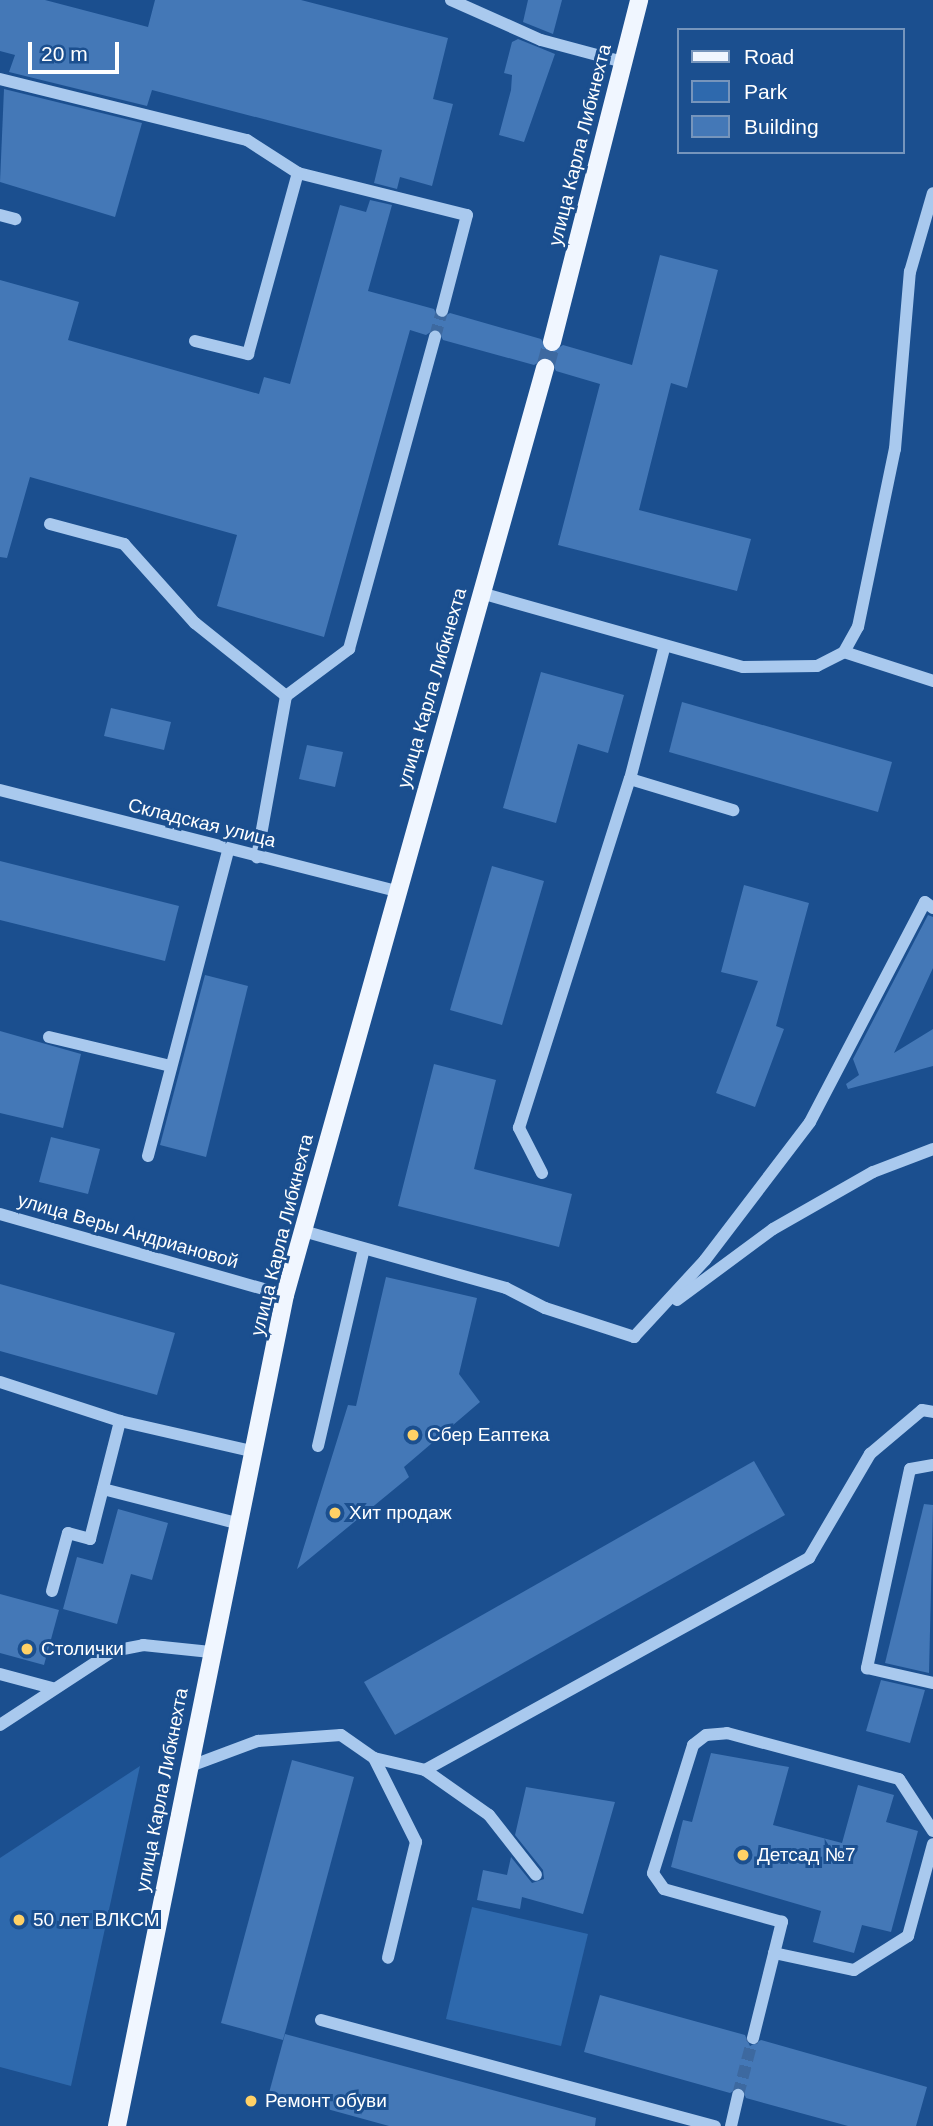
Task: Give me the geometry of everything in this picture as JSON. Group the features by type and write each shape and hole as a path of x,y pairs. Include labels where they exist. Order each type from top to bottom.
{"main road":[{"name":"улица Карла Либкнехта","path":"552,342 639,0"},
{"name":"улица Карла Либкнехта","path":"117,2126 236,1523 285,1295 396,891 545,368"}],"street":[{"path":"451,0 541,40 623,62"},
{"path":"0,79 247,140 298,173 467,215 442,311"},
{"path":"195,341 248,354 298,173"},
{"path":"481,593 743,667 817,666 844,652 858,627 895,449 910,272 933,193"},
{"path":"0,215 15,219"},
{"path":"257,857 286,696 349,649 435,337"},
{"path":"50,524 124,544 195,623 286,696"},
{"path":"542,1173 519,1128 630,779 665,645"},
{"path":"844,652 933,681"},
{"path":"630,779 733,810"},
{"name":"Складская улица","path":"0,790 228,851 396,891"},
{"path":"148,1156 228,851"},
{"path":"634,1337 705,1260 810,1122 925,902 933,908"},
{"path":"49,1037 171,1066"},
{"path":"634,1337 715,1267 773,1229 873,1172 933,1149"},
{"name":"улица Веры Андриановой","path":"0,1214 285,1295"},
{"path":"303,1231 506,1289 545,1308 634,1337"},
{"path":"318,1446 364,1249"},
{"path":"0,1382 120,1421 251,1451"},
{"path":"425,1770 809,1558 870,1454 922,1410 933,1412"},
{"path":"52,1591 68,1533 90,1539 120,1421"},
{"path":"933,1465 910,1469 867,1668 933,1683"},
{"path":"103,1489 236,1523"},
{"path":"0,1725 52,1688 113,1651 143,1644 211,1652"},
{"path":"0,1674 52,1688"},
{"path":"753,2038 782,1922 664,1889 653,1873 693,1745 706,1735 727,1733 899,1779 933,1831"},
{"path":"188,1767 258,1741 298,1735 341,1735 374,1758 425,1770 489,1815 536,1875"},
{"path":"374,1758 416,1842 388,1958"},
{"path":"774,1953 854,1970 908,1936 933,1844"},
{"path":"321,2021 715,2126"},
{"path":"731,2126 738,2095"}],"green space":[{"path":"140,1766 71,2086 0,2067 0,1858"},
{"path":"472,1907 588,1934 561,2046 446,2019"}],"building":[{"path":"0,0 45,0 148,27 155,0 301,0 448,38 433,99 453,104 432,186 400,177 397,189 374,183 382,150 152,90 147,106 9,72 15,55 0,51"},
{"path":"528,0 562,0 553,34 523,22"},
{"path":"518,39 555,54 524,142 499,135 511,90 512,75 504,73 512,42"},
{"path":"4,89 142,123 115,217 0,182"},
{"path":"370,200 392,205 368,291 434,309 439,319 450,313 541,339 550,353 563,345 632,365 660,255 718,270 687,388 671,383 639,510 751,539 737,591 558,545 600,384 556,371 549,357 534,365 443,340 437,328 426,335 410,330 324,637 217,606 237,535 30,477 7,558 0,557 0,280 79,302 68,340 259,394 264,377 290,384 340,205 366,212"},
{"path":"541,672 624,695 608,753 578,744 556,823 503,808"},
{"path":"682,702 892,762 878,812 669,752"},
{"path":"111,708 171,722 164,750 104,736"},
{"path":"307,745 343,752 335,787 299,779"},
{"path":"0,861 179,906 165,961 0,920"},
{"path":"492,866 544,881 502,1025 450,1010"},
{"path":"744,885 809,903 776,1026 784,1029 755,1107 716,1093 758,981 721,972"},
{"path":"928,915 933,917 933,968 894,1053 933,1029 933,1066 848,1089 846,1084 859,1075 853,1059"},
{"path":"205,975 248,986 206,1157 160,1145"},
{"path":"0,1031 81,1054 63,1128 0,1113"},
{"path":"434,1064 496,1080 474,1169 572,1194 559,1247 398,1206"},
{"path":"51,1137 100,1149 88,1194 39,1182"},
{"path":"386,1277 477,1298 459,1374 480,1402 404,1467 409,1477 297,1569 348,1405 356,1406"},
{"path":"0,1284 175,1333 157,1395 0,1351"},
{"path":"754,1461 785,1515 395,1735 364,1682"},
{"path":"924,1504 933,1505 929,1673 885,1663"},
{"path":"118,1509 168,1523 152,1580 131,1574 117,1624 63,1609 77,1557 103,1564"},
{"path":"0,1594 59,1610 44,1665 0,1653"},
{"path":"881,1680 925,1690 910,1743 866,1731"},
{"path":"711,1753 789,1767 773,1825 842,1843 858,1785 894,1795 886,1822 918,1831 891,1932 862,1925 854,1953 813,1942 821,1911 671,1867 683,1820 692,1822"},
{"path":"292,1760 354,1777 283,2040 221,2023"},
{"path":"526,1787 615,1802 583,1914 522,1897 520,1909 477,1900 483,1870 507,1875 511,1857 532,1883 544,1879 543,1870 515,1835"},
{"path":"600,1995 745,2035 750,2046 761,2040 927,2087 916,2126 848,2126 746,2098 741,2087 730,2093 584,2052"},
{"path":"285,2034 596,2118 595,2126 389,2126 269,2093"}],"tunnel":[{"path":"435,337 442,311"},
{"path":"545,368 552,342"},
{"path":"738,2095 753,2038"}],"place":[{"name":"Сбер Еаптека","path":"413,1435"},
{"name":"Хит продаж","path":"335,1513"},
{"name":"Столички","path":"27,1649"},
{"name":"Детсад №7","path":"743,1855"},
{"name":"50 лет ВЛКСМ","path":"19,1920"},
{"name":"Ремонт обуви","path":"251,2101"}]}
